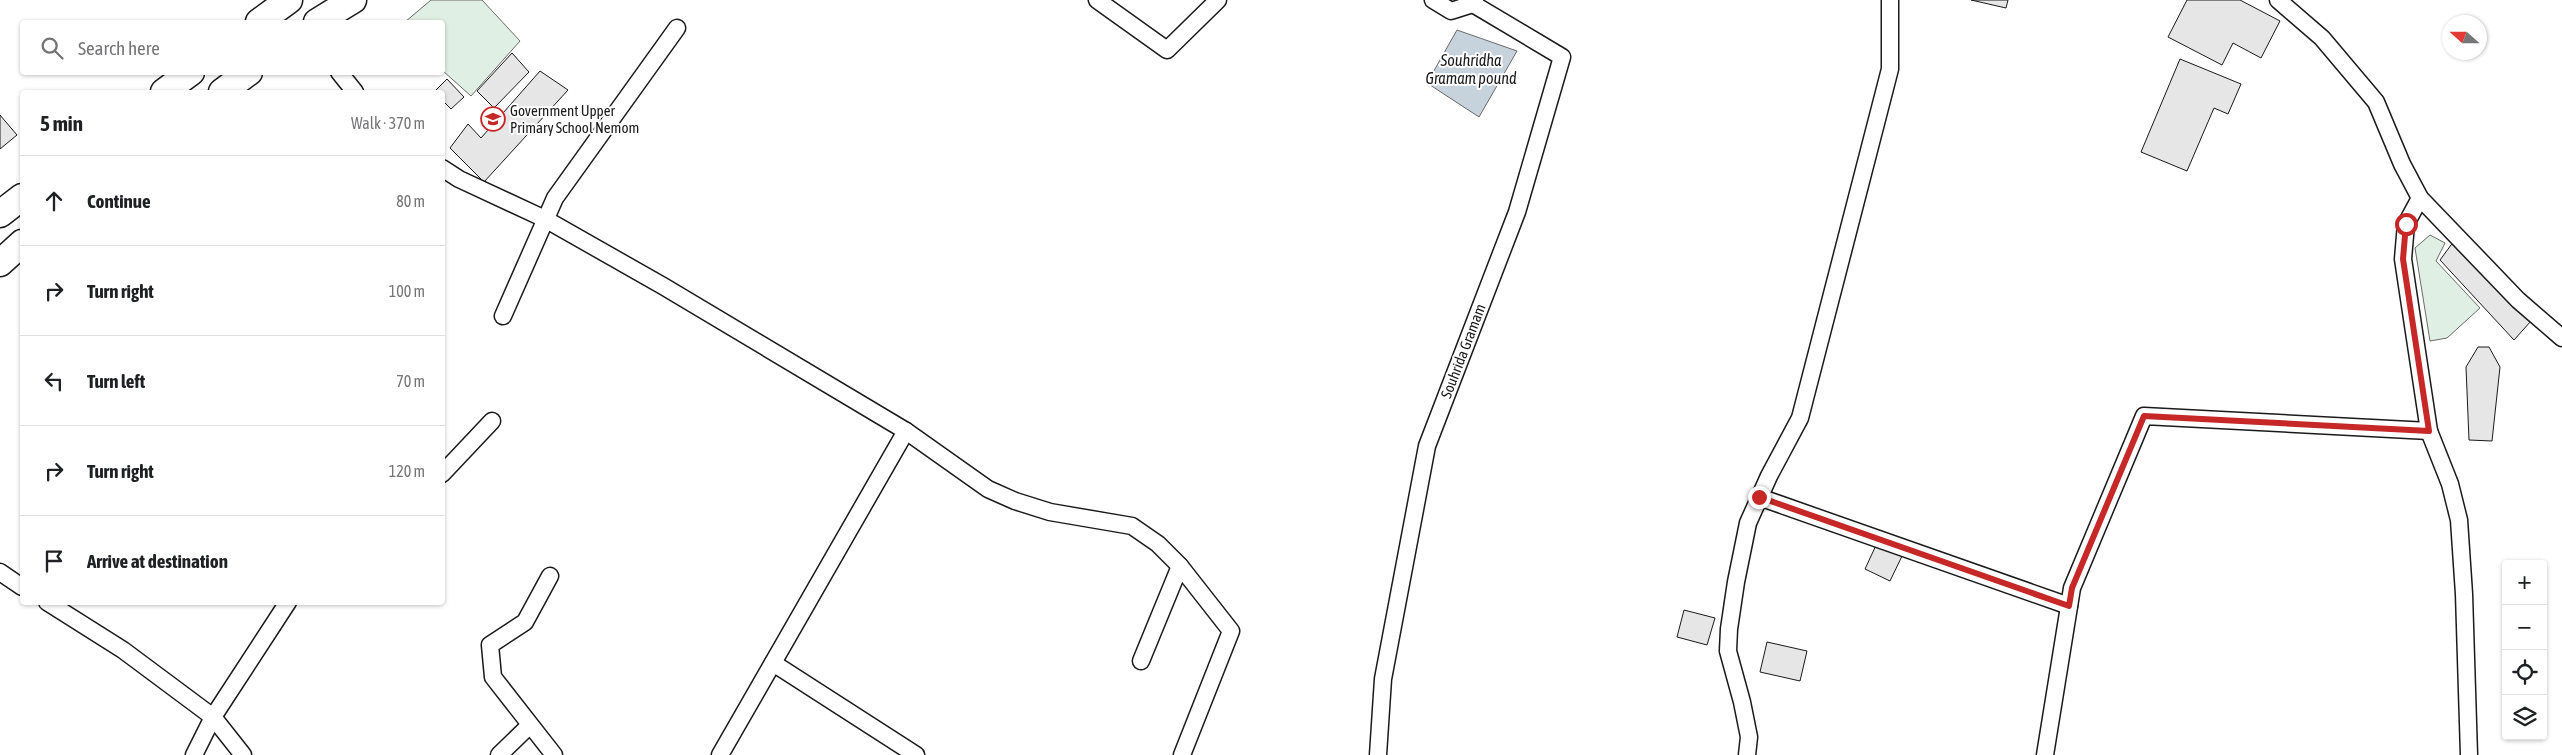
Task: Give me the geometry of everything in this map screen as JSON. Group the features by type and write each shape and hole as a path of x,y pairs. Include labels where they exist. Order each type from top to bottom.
{"main road":[{"path":"262,20 289,0"},
{"path":"320,20 354,0"},
{"path":"167,90 187,75"},
{"path":"225,90 245,75"},
{"path":"0,214 20,199"},
{"path":"0,263 20,245"}],"street":[{"path":"1097,0 1167,50 1218,0"},
{"path":"1433,0 1451,11 1474,2"},
{"path":"1747,755 1749,737 1742,702 1728,651 1728,628 1748,523 1759,497 1800,418 1890,69 1890,0"},
{"path":"2278,0 2322,38 2376,102 2402,164 2420,198 2518,300 2562,338"},
{"name":"Souhrida Gramam","path":"1378,755 1383,679 1426,446 1516,212 1562,57 1474,2"},
{"path":"503,316 555,198 677,28"},
{"path":"341,75 353,90"},
{"path":"445,170 459,179 545,219 906,431 988,489 1015,501 1050,512 1132,526 1158,544 1180,566 1231,630 1182,755"},
{"path":"2420,198 2406,224 2403,259 2429,431 2450,484 2459,520 2464,594 2469,755"},
{"path":"2045,755 2072,588 2144,416 2429,431"},
{"path":"445,471 492,421"},
{"path":"720,755 906,431"},
{"path":"1759,497 2069,606"},
{"path":"1141,662 1180,566"},
{"path":"0,572 20,580"},
{"path":"550,576 525,622 490,645 492,678 554,755"},
{"path":"52,605 123,650 213,717 244,755"},
{"path":"194,755 213,717 286,605"},
{"path":"773,663 916,755"},
{"path":"499,755 530,724"}],"green space":[{"path":"431,0 482,0 520,41 471,96 445,73 445,20 407,20"},
{"path":"2430,235 2445,243 2436,261 2480,308 2447,338 2430,341 2415,248"}],"water":[{"name":"Souhridha Gramam pound","path":"1457,30 1517,51 1479,117 1427,83"}],"building":[{"path":"1971,0 2008,0 2006,8"},
{"path":"2187,0 2240,0 2280,21 2261,58 2233,43 2222,65 2168,37"},
{"path":"512,53 529,72 494,108 477,91"},
{"path":"2180,59 2241,84 2228,114 2214,108 2187,171 2141,152"},
{"path":"540,71 568,90 484,182 450,148 468,124 481,138"},
{"path":"447,79 464,97 451,109 445,103 445,90 436,90"},
{"path":"0,115 17,135 0,149"},
{"path":"2454,241 2531,321 2514,340 2440,260"},
{"path":"2478,347 2489,347 2500,367 2492,441 2469,440 2466,367"},
{"path":"1878,541 1903,554 1890,581 1865,569"},
{"path":"1684,610 1715,618 1707,645 1677,637"},
{"path":"1767,642 1807,651 1800,681 1760,672"}],"place":[{"name":"Government Upper Primary School Nemom","path":"493,119"}],"route":[{"path":"1759,497 2069,606 2072,588 2144,416 2429,431 2403,259 2403,240 2406,224"}]}
